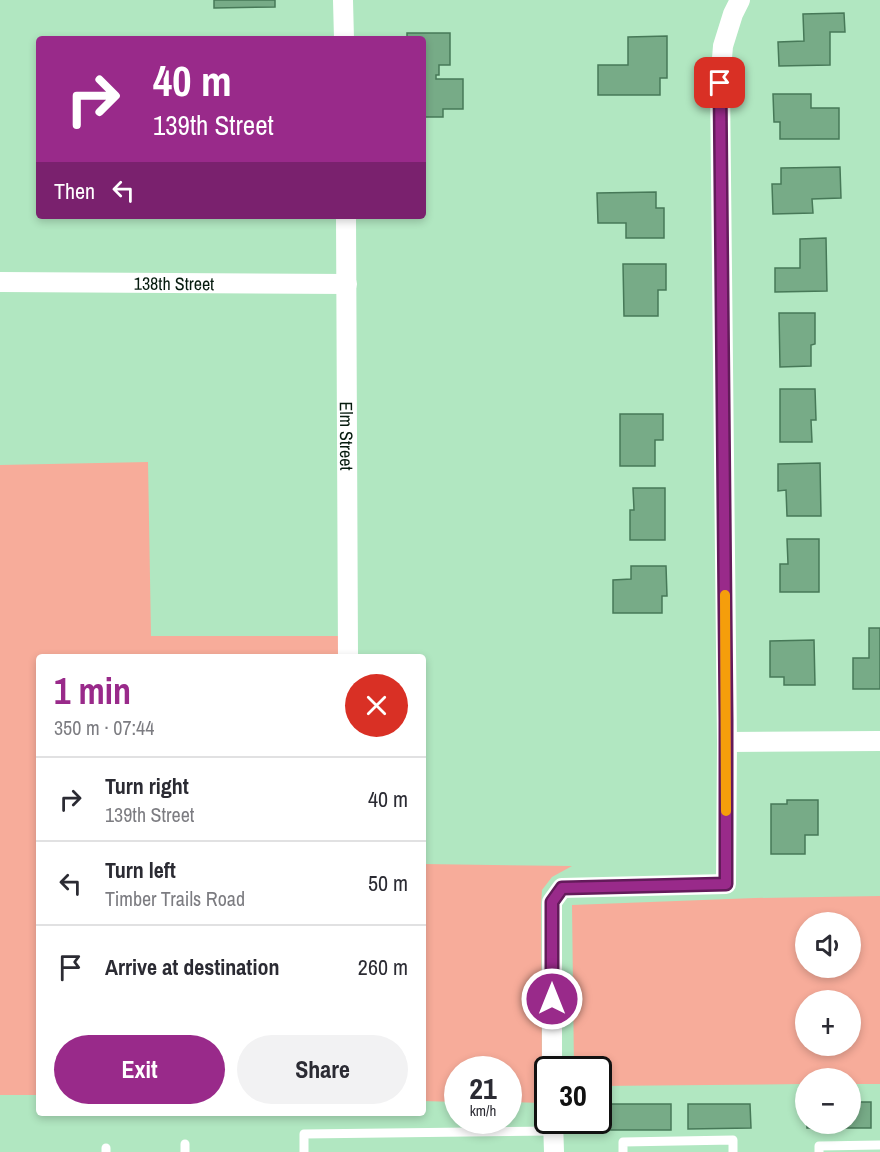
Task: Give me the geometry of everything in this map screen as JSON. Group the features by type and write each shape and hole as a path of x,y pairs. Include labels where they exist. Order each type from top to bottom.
{"street":[{"path":"343,0 344,36"},
{"path":"552,1056 552,902 562,888 726,884 727,742 720,83 723,46 740,0"},
{"name":"Elm Street","path":"346,219 348,654"},
{"name":"138th Street","path":"0,282 346,284"},
{"path":"727,742 880,741"},
{"path":"553,1134 554,1152"}],"lane":[{"path":"304,1152 304,1134 534,1127"},
{"path":"623,1152 623,1142 733,1140 733,1152"},
{"path":"819,1152 819,1146 880,1145"}],"shaded area":[{"path":"148,462 151,636 338,636 338,654 36,654 36,1095 0,1095 0,465"},
{"path":"426,864 572,866 552,877 542,890 542,1056 534,1056 534,1103 522,1102 522,1056 444,1056 444,1102 426,1101"},
{"path":"880,896 880,1084 861,1084 861,1068 795,1068 795,1084 612,1086 612,1056 574,1056 572,905"}],"building":[{"path":"214,0 275,0 275,7 214,8"},
{"path":"844,13 845,32 830,32 830,65 779,66 778,42 804,41 803,14"},
{"path":"407,33 450,33 450,65 439,65 439,75 436,75 436,79 463,79 463,109 443,109 443,117 426,117 426,36 407,36"},
{"path":"667,36 667,78 660,78 660,95 598,95 598,65 628,65 628,37"},
{"path":"773,94 811,94 811,108 839,108 839,139 780,139 780,122 774,122"},
{"path":"840,167 841,198 812,199 813,213 773,214 772,184 781,184 781,168"},
{"path":"656,192 656,208 664,208 664,238 626,238 626,223 598,223 597,193"},
{"path":"826,238 827,291 775,292 775,268 800,268 800,239"},
{"path":"623,264 666,264 666,290 658,290 658,316 624,316"},
{"path":"779,313 815,313 815,344 811,345 811,366 780,367"},
{"path":"780,389 815,389 816,420 811,420 812,442 780,442"},
{"path":"620,414 663,414 663,440 655,440 655,466 620,466"},
{"path":"820,463 821,516 787,516 786,490 778,491 778,464"},
{"path":"633,488 665,488 665,540 630,540 630,510 634,510"},
{"path":"787,539 819,539 819,592 780,592 780,564 788,564"},
{"path":"631,566 666,566 667,596 662,596 662,613 613,613 613,580 631,579"},
{"path":"869,628 880,628 880,689 853,689 853,658 869,658"},
{"path":"814,640 815,685 784,685 784,677 770,677 770,641"},
{"path":"787,800 818,800 818,835 805,835 805,854 771,854 771,804 787,804"},
{"path":"861,1102 871,1102 871,1128 861,1128"},
{"path":"612,1104 671,1104 671,1130 612,1130"},
{"path":"688,1104 750,1104 751,1128 688,1129"}],"slow traffic":[{"path":"725,595 726,811"}],"route":[{"path":"552,999 552,902 562,888 726,884 720,83"}]}
